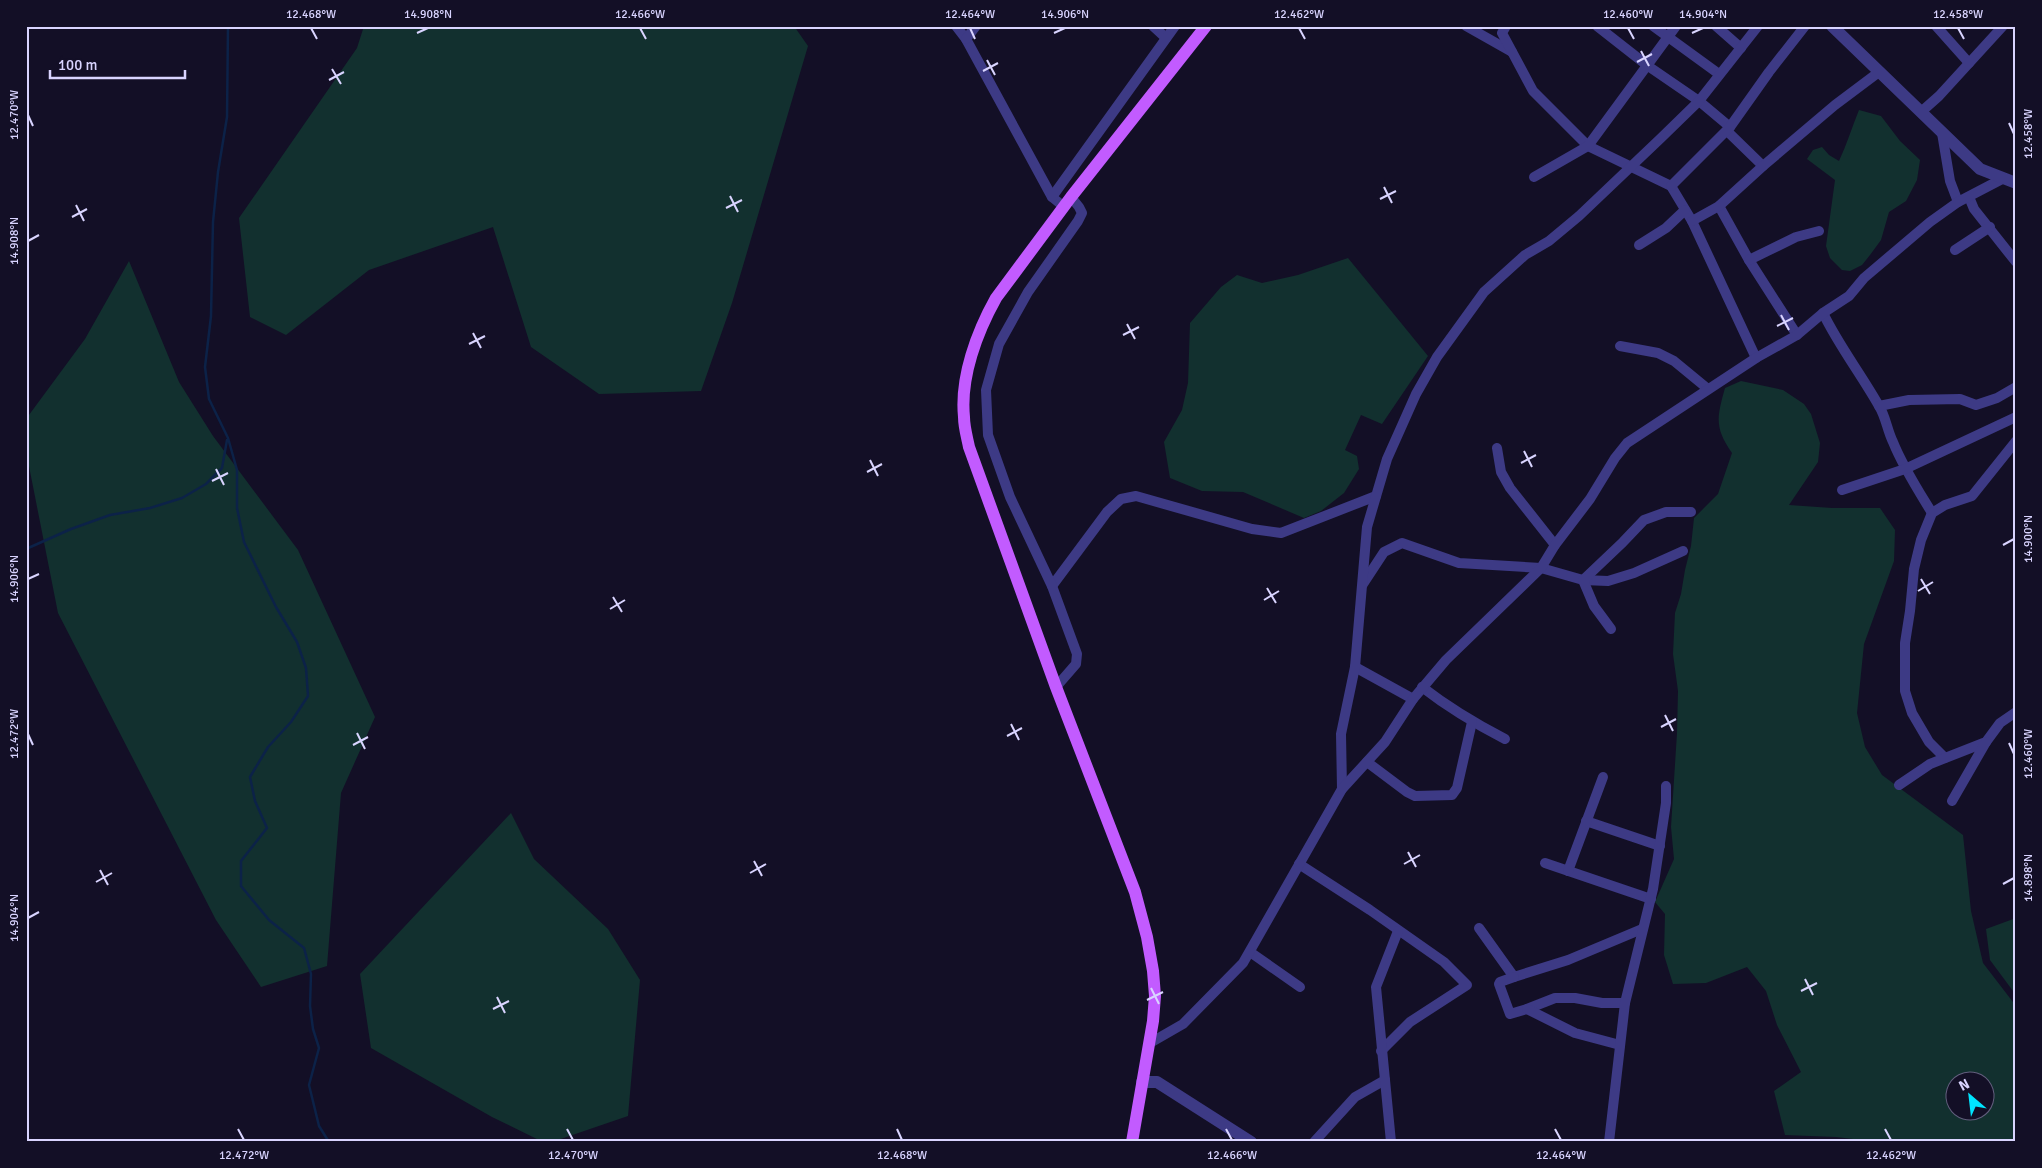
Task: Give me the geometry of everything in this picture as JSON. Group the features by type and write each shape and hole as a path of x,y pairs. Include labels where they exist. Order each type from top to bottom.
{"main road":[{"path":"1132,1142 1153,1021 1154,988 1148,938 1141,913 984,492 969,447 963,416 965,386 970,362 987,313 1029,251 1206,26"}],"street":[{"path":"956,26 966,38 1052,197 1079,207 1082,213 1028,292 999,344 986,390 988,435 1010,498 1052,586 1077,654 1076,664 1056,687"},
{"path":"966,38 976,26"},
{"path":"1153,26 1166,38"},
{"path":"1052,197 1175,26"},
{"path":"1466,26 1512,53"},
{"path":"1506,26 1502,32 1533,91 1588,146 1671,186 1692,222 1756,358"},
{"path":"1597,26 1648,66 1699,101 1763,166"},
{"path":"1653,26 1719,74"},
{"path":"1534,177 1588,146 1676,26"},
{"path":"1716,26 1741,48"},
{"path":"1342,789 1341,734 1355,667 1367,527 1387,459 1416,394 1437,357 1484,292 1525,256 1549,241 1579,216 1699,101 1758,26"},
{"path":"1671,186 1728,129 1805,26"},
{"path":"1936,26 1969,63"},
{"path":"1921,112 1939,96 2003,26"},
{"path":"1833,27 1980,170 2016,183"},
{"path":"1692,222 1719,206 1835,105 1879,72"},
{"path":"1942,133 1950,181 1958,202"},
{"path":"1150,1043 1183,1024 1250,952 1342,789 1385,742 1413,699 1446,660 1541,568 1555,545 1590,499 1615,458 1627,443 1756,358 1797,335 1823,313 1849,296 1864,278 1930,222 1958,202 1969,198 2004,178"},
{"path":"1969,198 1974,209 2016,262"},
{"path":"1719,206 1749,260 1797,335"},
{"path":"1639,245 1666,228 1685,210"},
{"path":"1955,250 1990,227"},
{"path":"1749,260 1796,237 1819,231"},
{"path":"1823,313 1836,339 1879,406 1905,469 1932,513"},
{"path":"1620,346 1658,353 1674,361 1708,389"},
{"path":"1879,406 1909,400 1960,399 1976,405 1997,398 2016,387"},
{"path":"1842,490 1905,469 2016,417"},
{"path":"1945,758 1929,742 1912,713 1905,691 1905,643 1914,569 1921,540 1932,513 1945,505 1972,496 2016,442"},
{"path":"1496,448 1501,472 1510,488 1555,545"},
{"path":"1052,586 1107,512 1120,499 1136,496 1252,529 1280,532 1376,496"},
{"path":"1583,580 1644,520 1666,512 1691,512"},
{"path":"1361,587 1384,552 1402,543 1459,563 1541,568 1583,580 1608,581 1634,573 1683,551"},
{"path":"1583,580 1594,606 1611,629"},
{"path":"1355,667 1413,699"},
{"path":"1422,687 1472,722 1505,739"},
{"path":"1952,801 1986,742 2000,723 2016,712"},
{"path":"1367,762 1415,796 1452,795 1458,788 1472,722"},
{"path":"1899,785 1930,764 1974,745 1986,742"},
{"path":"1568,871 1604,777"},
{"path":"1609,1142 1625,1003 1651,899 1666,803 1666,786"},
{"path":"1586,821 1660,846"},
{"path":"1545,863 1651,899"},
{"path":"1299,864 1370,910 1444,962 1467,986 1410,1022 1381,1051"},
{"path":"1479,928 1514,977"},
{"path":"1625,1003 1602,1003 1575,998 1555,998 1513,1014 1508,1012 1499,984 1514,977 1568,960 1642,930"},
{"path":"1392,1142 1381,1051 1376,987 1398,931"},
{"path":"1250,952 1300,987"},
{"path":"1527,1010 1575,1033 1620,1045"},
{"path":"1314,1142 1356,1097 1385,1080"},
{"path":"1142,1082 1157,1082 1250,1142"}],"green space":[{"path":"364,26 794,26 808,46 732,303 701,391 599,394 531,347 493,227 369,270 286,335 250,317 239,218 357,48"},
{"path":"1859,110 1881,116 1900,141 1920,160 1917,180 1906,201 1889,212 1881,240 1862,265 1850,271 1842,270 1830,258 1826,246 1835,180 1807,159 1813,150 1822,147 1829,155 1839,161"},
{"path":"1348,258 1428,356 1382,424 1361,415 1345,450 1357,456 1359,469 1344,493 1321,511 1304,518 1243,492 1202,491 1170,478 1164,442 1182,410 1188,383 1190,323 1221,287 1237,275 1262,283 1298,275"},
{"path":"129,261 179,382 213,436 298,550 375,717 341,793 327,966 261,987 216,920 58,613 26,451 26,419 85,339"},
{"path":"1741,381 1783,390 1804,404 1811,414 1820,443 1818,462 1789,505 1832,508 1880,508 1895,530 1894,561 1864,644 1857,713 1865,747 1882,775 1963,835 1971,911 1983,963 2016,1006 2016,1142 1879,1142 1836,1137 1785,1135 1774,1091 1801,1072 1777,1025 1766,991 1747,967 1706,983 1673,984 1664,955 1665,914 1655,902 1674,859 1671,827 1678,691 1673,654 1675,613 1691,546 1694,518 1718,494 1732,453 1720,429 1720,407 1725,388"},
{"path":"511,813 534,859 608,929 640,980 628,1116 552,1142 543,1142 492,1117 371,1048 360,974"},
{"path":"2016,918 2016,995 1990,960 1986,929"}],"waterway":[{"path":"228,26 227,117 218,172 213,222 211,316 205,367 209,399 228,438 237,470 237,508 244,542 276,607 297,642 306,668 308,696 291,722 268,747 250,777 255,801 267,828 241,861 241,886 269,920 304,948 311,974 310,1006 313,1029 319,1048 309,1085 319,1126 329,1142"},
{"path":"26,549 71,529 110,515 150,508 182,498 206,484 222,468 227,440"}]}
